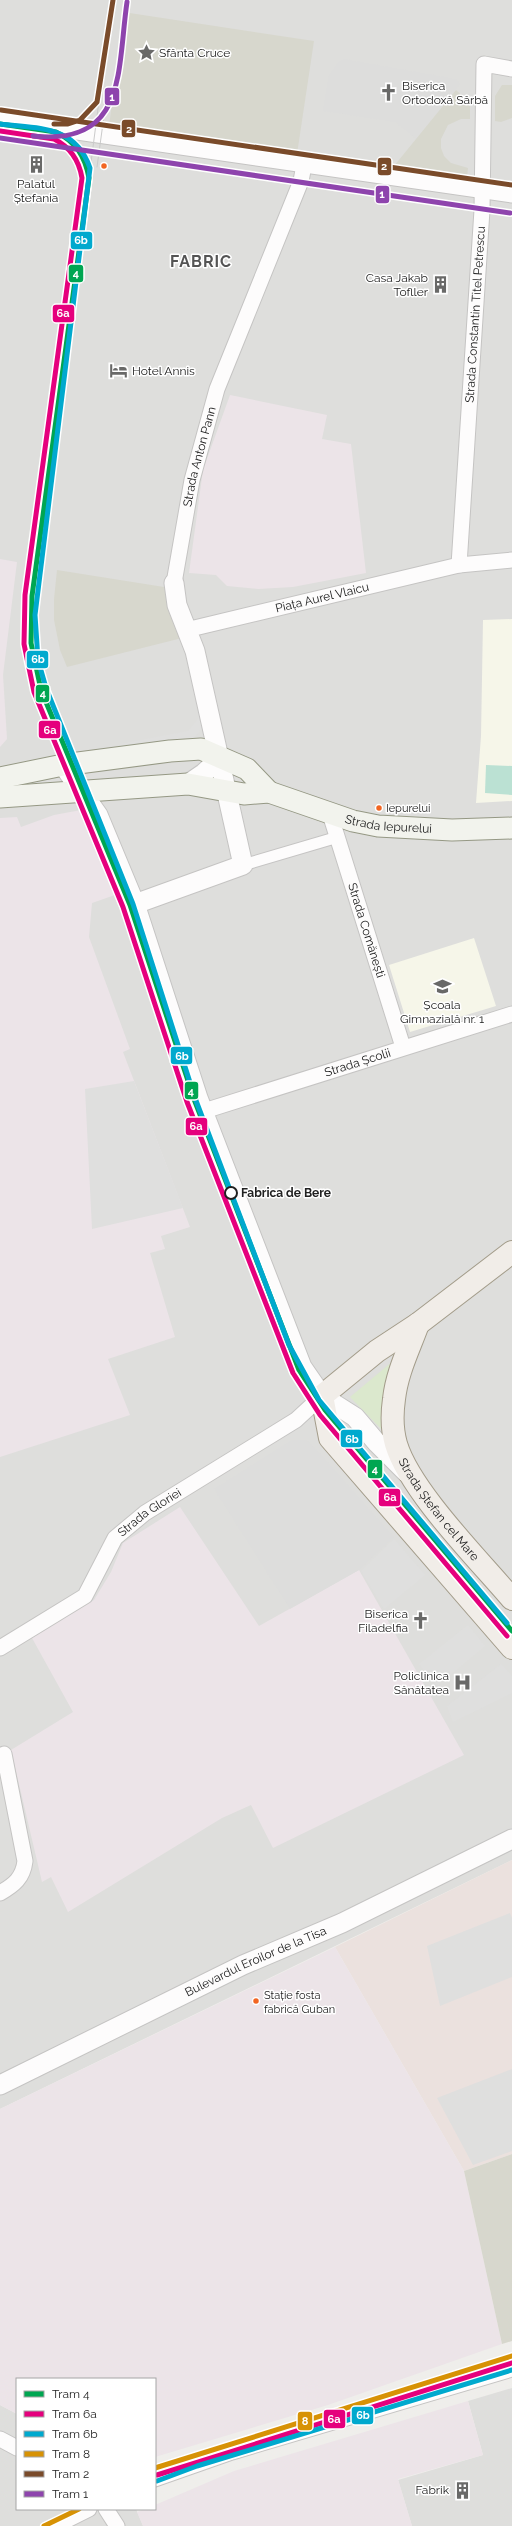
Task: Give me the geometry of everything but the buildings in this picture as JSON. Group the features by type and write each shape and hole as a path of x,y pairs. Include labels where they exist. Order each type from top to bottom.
{"main road":[{"name":"Strada Iepurelui","path":"0,778 63,765 201,749 246,769 269,792"},
{"name":"Strada Iepurelui","path":"0,797 82,790 188,784 244,794 269,792 330,814 378,826 452,830 512,828"},
{"path":"322,1396 377,1351 418,1324 512,1252"},
{"path":"412,1478 396,1444 393,1420 398,1378 418,1324"},
{"name":"Strada Ștefan cel Mare","path":"322,1396 330,1438 512,1648"},
{"name":"Strada Ștefan cel Mare","path":"412,1478 512,1599"}],"street":[{"name":"Strada Constantin Titel Petrescu","path":"459,565 472,390 482,191 484,64 512,69"},
{"path":"0,121 512,195"},
{"name":"Strada Anton Pann","path":"243,865 195,651 177,605 174,583 192,480 217,389 301,181 304,165"},
{"name":"Piața Aurel Vlaicu","path":"186,630 459,565 512,560"},
{"path":"188,784 204,773 220,758"},
{"name":"Strada Ștefan cel Mare","path":"63,765 82,790 98,815 134,904 204,1111 302,1367 322,1396 356,1417 377,1443 412,1478"},
{"name":"Strada Comănești","path":"330,814 403,1047"},
{"path":"134,904 243,865 338,837"},
{"name":"Strada Școlii","path":"204,1111 403,1047 512,1014"},
{"name":"Strada Gloriei","path":"0,1648 85,1596 114,1541 121,1533 145,1513 296,1420 322,1396"},
{"path":"0,1893 12,1886 21,1876 25,1861 4,1754"},
{"name":"Bulevardul Eroilor de la Tisa","path":"0,2085 243,1965 342,1923 512,1839"},
{"path":"156,2479 232,2452 512,2369"},
{"path":"0,2439 16,2447"},
{"path":"55,2526 87,2510"},
{"path":"107,2510 117,2526"}],"shaded area":[{"path":"0,0 512,0 512,1860 0,2109"},
{"path":"123,12 314,41 297,154 109,127"},
{"path":"344,59 456,79 460,84 416,139 395,122 323,111 329,76 337,63"},
{"path":"502,85 512,85 512,118 501,122 495,121 495,96"},
{"path":"456,90 470,103 470,119 461,119 448,125 441,139 441,148 444,156 451,163 468,168 467,178 394,166"},
{"path":"230,395 327,415 322,439 351,444 366,573 293,587 258,589 227,586 216,575 189,573 203,470"},
{"path":"0,559 17,562 3,675 7,739 0,747"},
{"path":"57,570 164,587 186,637 67,667 60,650 54,620 54,599"},
{"path":"512,619 512,801 476,803 481,736 483,620"},
{"path":"205,709 204,726 193,739 120,752 120,744 188,731 198,719 198,711"},
{"path":"81,810 86,818 115,895 92,903 89,937 130,1049 123,1052 190,1227 161,1236 165,1249 150,1253 175,1337 108,1359 130,1415 0,1457 0,818 17,817 21,827 54,815"},
{"name":"Școala Gimnazială nr. 1","path":"474,938 496,1006 410,1032 389,965"},
{"path":"134,1081 183,1208 92,1229 85,1089"},
{"path":"292,1440 306,1440 315,1448 394,1537 359,1570 290,1609 214,1489"},
{"path":"180,1507 259,1626 359,1570 464,1755 273,1848 251,1805 222,1818 68,1912 51,1877 42,1882 11,1750 73,1712 32,1638 94,1600 111,1572 123,1543"},
{"path":"394,1539 425,1575 384,1609 361,1571"},
{"path":"468,1625 485,1646 437,1686 419,1664"},
{"path":"501,1664 512,1676 512,1693 453,1722 447,1706"},
{"path":"512,1860 512,2154 464,2171 335,1947"},
{"path":"510,1913 512,1918 512,1977 440,2006 427,1946"},
{"path":"335,1947 464,2171 502,2344 328,2405 156,2457 156,2378 16,2378 16,2413 0,2405 0,2109"},
{"path":"512,2069 512,2151 473,2165 437,2098"},
{"path":"512,2154 512,2341 502,2344 464,2171"},
{"name":"Fabrik","path":"512,2388 512,2526 412,2526 398,2480 483,2455 468,2401"},
{"path":"468,2401 483,2455 398,2479 412,2526 143,2526 137,2512 142,2510 156,2510 156,2505 234,2471"},
{"path":"0,2405 16,2413 16,2510 136,2510 143,2526 0,2526"}],"green space":[{"path":"486,765 512,766 512,795 485,793"},
{"path":"393,1361 386,1434 350,1397"}],"tram line":[{"name":"2","path":"54,124 68,124 80,120 97,102 113,0"},
{"name":"1","path":"33,136 64,136 86,129 101,116 112,99 118,77 127,2"},
{"path":"89,178 100,93"},
{"path":"97,167 107,94"},
{"name":"2","path":"1,110 512,185"},
{"name":"4","path":"0,124 56,132 63,136 74,145 82,156 89,178 32,596 31,643 41,690 130,905 194,1099 299,1370 325,1410 512,1631"},
{"name":"6b","path":"0,124 42,129 65,136 75,144 83,154 90,168 35,615 38,660 46,688 133,904 195,1098 289,1345 319,1400 507,1623"},
{"name":"6a","path":"0,131 54,139 60,142 73,155 79,165 82,178 25,595 24,644 34,692 123,907 187,1102 293,1373 320,1415 507,1636"},
{"name":"1","path":"0,138 510,213"},
{"name":"8","path":"156,2468 512,2356"},
{"name":"6a","path":"157,2475 512,2363"},
{"name":"6b","path":"157,2481 197,2466 512,2370"},
{"name":"8","path":"44,2526 77,2510"}],"place":[{"name":"Sfânta Cruce","path":"146,53"},
{"name":"Biserica Ortodoxă Sârbă","path":"389,93"},
{"name":"Palatul Ștefania","path":"36,165"},
{"name":"Casa Jakab Tofller","path":"441,285"},
{"name":"Hotel Annis","path":"119,371"},
{"name":"Iepurelui","path":"379,808"},
{"name":"Școala Gimnazială nr. 1","path":"442,986"},
{"name":"Fabrica de Bere","path":"231,1193"},
{"name":"Biserica Filadelfia","path":"421,1621"},
{"name":"Policlinica Sănătatea","path":"462,1683"},
{"name":"Stație fosta fabrică Guban","path":"256,2001"},
{"name":"Fabrik","path":"462,2490"}],"district":[{"name":"FABRIC","path":"201,261"}]}
